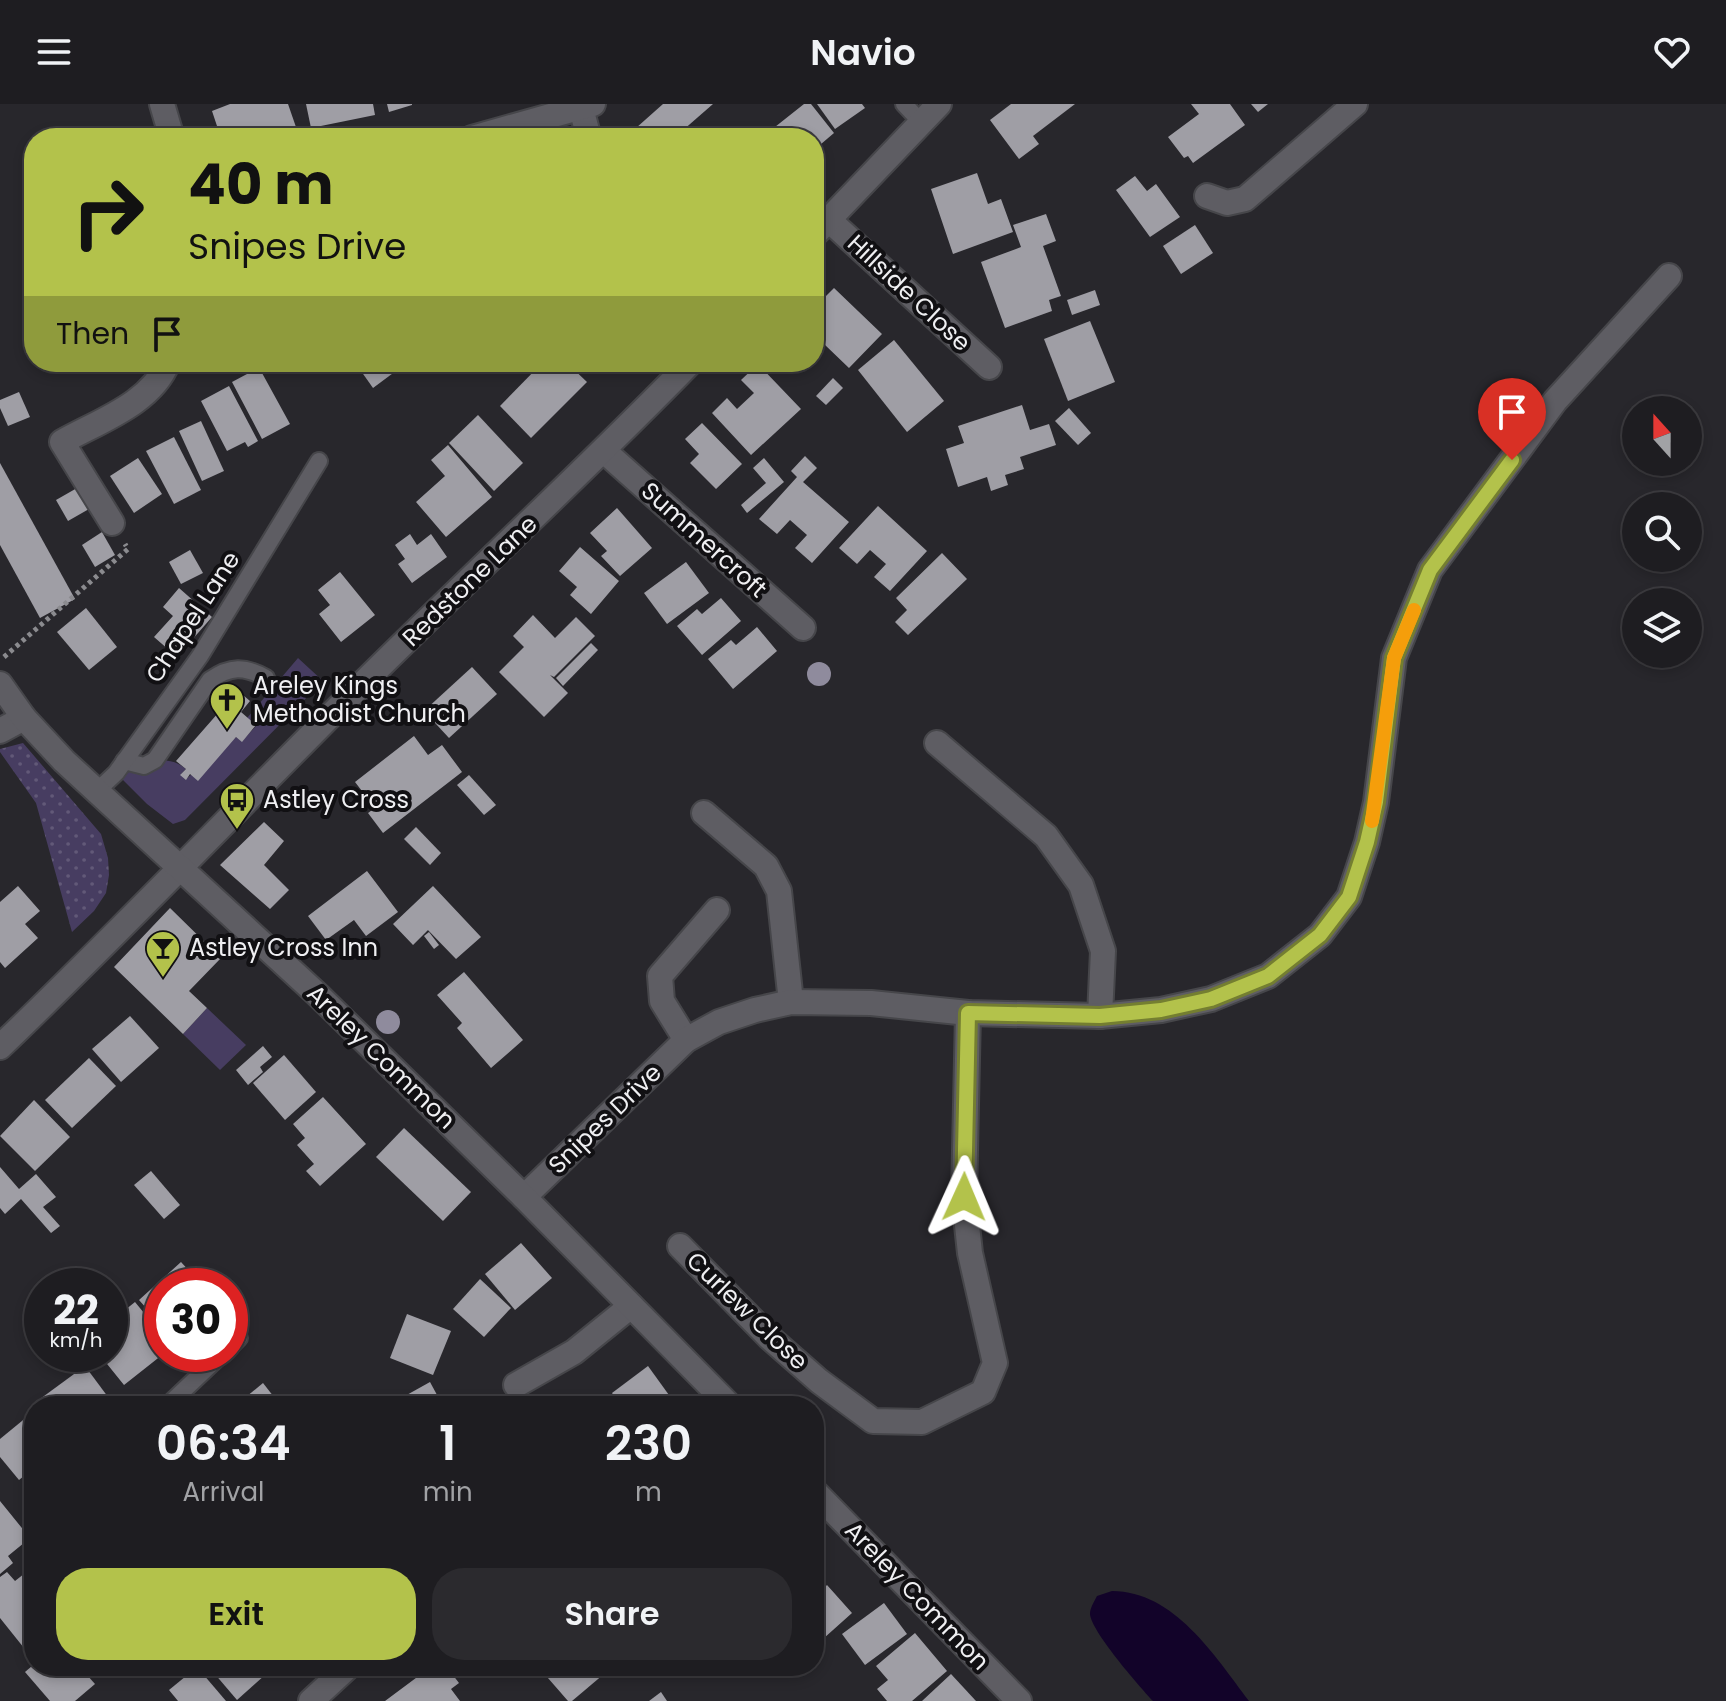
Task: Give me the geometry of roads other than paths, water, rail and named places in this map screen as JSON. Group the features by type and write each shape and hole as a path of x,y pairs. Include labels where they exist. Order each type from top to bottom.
{"street":[{"path":"162,104 169,128"},
{"path":"824,225 939,104"},
{"path":"1207,196 1227,203 1245,199 1355,104"},
{"path":"508,128 587,106 588,128"},
{"name":"Hillside Close","path":"824,229 989,367"},
{"name":"Snipes Drive","path":"524,1197 686,1040 719,1022 755,1010 791,1002 871,1003 968,1013 1100,1016 1161,1010 1211,999 1268,976 1320,935 1349,897 1367,842 1376,802 1394,658 1430,570 1555,401 1669,276"},
{"path":"112,523 62,442 141,398 157,384 163,372"},
{"name":"Redstone Lane","path":"0,1047 182,868 347,699 604,451 681,372"},
{"name":"Summercroft","path":"604,451 803,628"},
{"name":"Areley Common","path":"0,684 24,718 97,791 318,995 524,1197 720,1396"},
{"path":"0,731 24,718"},
{"path":"937,743 1046,836 1081,885 1103,951 1100,1016"},
{"path":"704,813 766,866 779,891 791,1002"},
{"path":"686,1040 662,1001 660,976 717,910"},
{"name":"Curlew Close","path":"680,1246 770,1338 819,1381 873,1421 922,1422 983,1392 995,1363 970,1253 964,1197 968,1013"},
{"path":"516,1385 574,1352 631,1306"},
{"name":"Areley Common","path":"824,1501 1019,1701"},
{"path":"311,1701 338,1676"}],"lane":[{"path":"904,104 921,122"},
{"name":"Chapel Lane","path":"97,791 116,773 200,656 319,461"},
{"path":"124,761 144,766 155,760 210,680 223,671 251,669 266,678"},
{"path":"178,1396 203,1372"}],"place":[{"name":"Areley Kings Methodist Church","path":"227,731"},
{"name":"Astley Cross","path":"237,831"},
{"name":"Astley Cross Inn","path":"163,979"}]}
